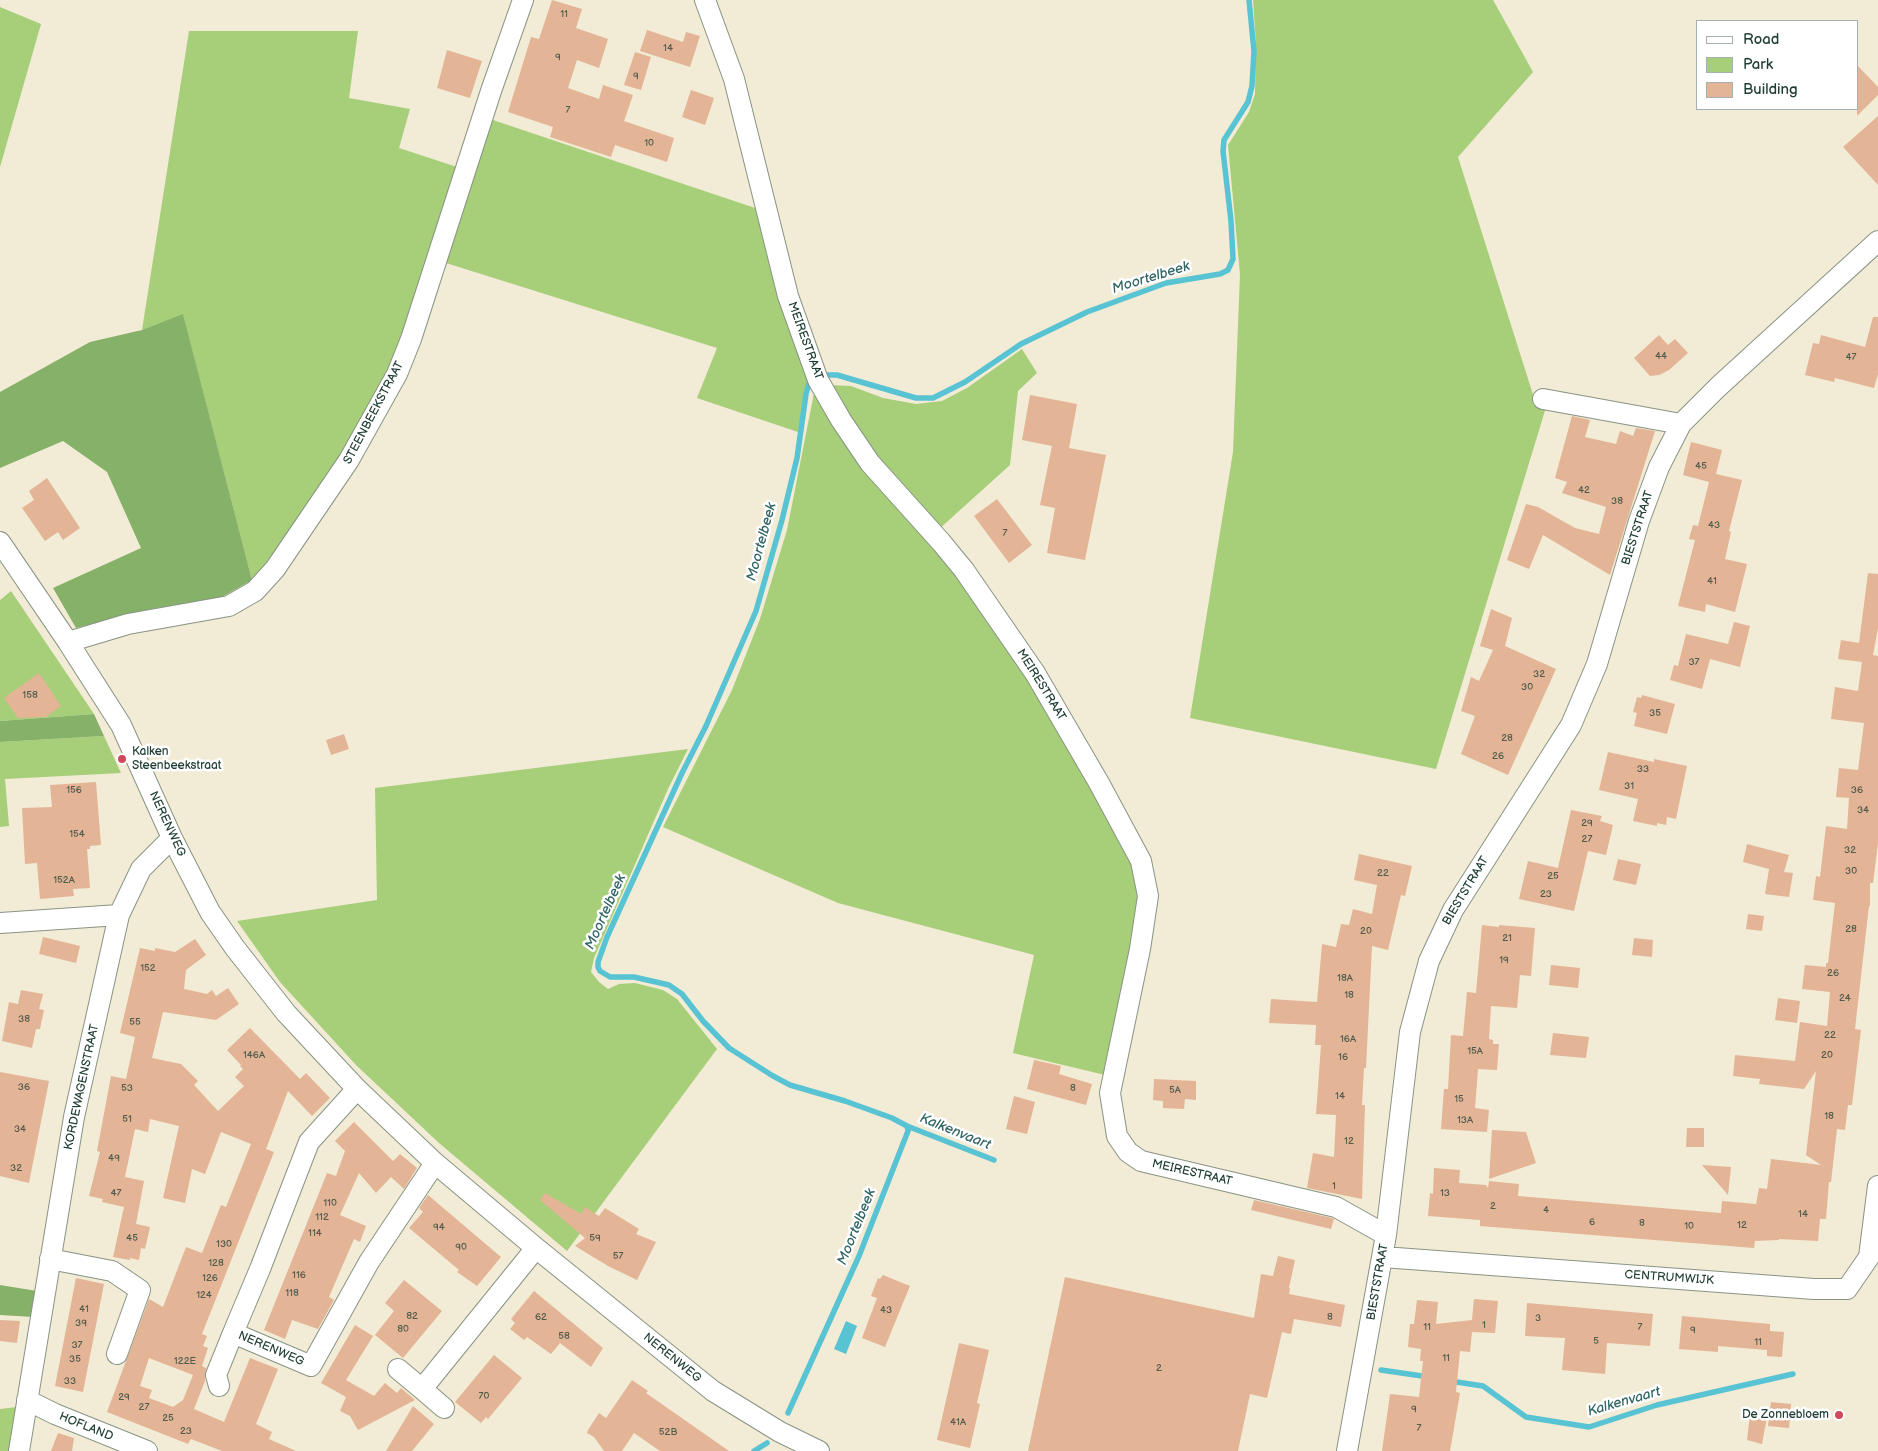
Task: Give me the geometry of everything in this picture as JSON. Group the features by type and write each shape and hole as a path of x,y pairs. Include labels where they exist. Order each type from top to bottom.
{"street":[{"name":"STEENBEEKSTRAAT","path":"68,642 128,624 229,606 254,590 275,569 349,460 397,374 412,340 482,119 523,0"},
{"name":"MEIRESTRAAT","path":"705,0 734,79 788,296 818,380 841,420 870,463 964,570 1035,673 1099,783 1141,861 1148,896 1140,949 1110,1093 1117,1136 1128,1152 1141,1161 1336,1207 1386,1235"},
{"name":"BIESTSTRAAT","path":"1347,1451 1383,1257 1410,1032 1429,961 1453,910 1571,725 1597,664 1639,521 1659,467 1681,424 1718,387 1878,241"},
{"path":"1543,399 1681,424"},
{"name":"NERENWEG","path":"0,542 68,642 121,725 172,838 210,912 235,948 286,1013 357,1089 435,1163 536,1248 713,1391 780,1432 819,1451"},
{"name":"KORDEWAGENSTRAAT","path":"20,1451 74,1117 119,915 141,869 172,838"},
{"path":"0,923 119,915"},
{"name":"NERENWEG","path":"219,1386 216,1375 260,1269 309,1142 357,1089"},
{"name":"NERENWEG","path":"233,1333 311,1366 369,1262 435,1163"},
{"name":"CENTRUMWIJK","path":"1383,1257 1807,1288 1847,1289 1869,1257 1878,1186"},
{"path":"422,1390 536,1248"},
{"path":"50,1259 112,1271 140,1290 117,1354"},
{"path":"398,1369 444,1408"},
{"name":"HOFLAND","path":"27,1400 55,1414 147,1451"}],"green space":[{"path":"1253,0 1493,0 1533,72 1458,157 1535,401 1547,404 1436,769 1190,718 1233,452 1240,274 1228,145 1249,112 1255,94 1256,43"},
{"path":"0,7 41,24 0,167"},
{"path":"189,31 358,31 349,98 410,109 399,148 457,167 400,346 339,460 294,528 252,580 183,315 142,330"},
{"path":"490,119 758,209 771,262 809,385 798,432 697,398 717,348 446,263"},
{"path":"183,314 252,580 222,597 156,608 76,628 53,588 141,548 107,472 63,441 0,468 0,392 90,342 142,330"},
{"path":"1022,349 1037,373 1018,391 1010,465 938,530 890,475 865,441 831,385 851,386 883,398 916,404 942,401 967,388"},
{"path":"814,393 843,442 984,606 1110,816 1138,879 1138,925 1105,1075 1013,1053 1034,955 838,903 663,827 732,690 760,619 787,530"},
{"path":"11,591 94,714 0,721 0,600"},
{"path":"94,714 104,736 0,742 0,721"},
{"path":"104,736 121,773 5,779 9,826 0,827 0,742"},
{"path":"688,749 668,789 594,958 591,972 608,989 619,984 635,983 663,990 677,999 717,1049 567,1251 439,1143 357,1066 280,982 237,921 377,900 375,788"},
{"path":"0,1285 37,1291 34,1317 0,1315"},
{"path":"17,1407 11,1451 0,1451 0,1409"}],"water":[{"path":"846,1321 857,1326 846,1354 834,1349"}],"building":[{"path":"552,0 582,9 576,28 608,39 599,68 577,60 568,88 599,99 603,85 633,95 624,121 674,138 667,162 615,145 611,157 550,137 553,127 508,112 531,37 539,39"},
{"path":"647,30 683,42 686,32 700,36 690,67 640,51"},
{"path":"447,50 482,61 470,98 437,88"},
{"path":"635,52 651,57 641,90 624,85"},
{"path":"1858,66 1878,87 1878,95 1857,116"},
{"path":"691,90 714,98 705,125 682,117"},
{"path":"1878,116 1878,185 1843,147"},
{"path":"1873,317 1878,317 1878,374 1874,388 1835,378 1834,382 1805,375 1813,343 1819,344 1821,335 1865,347"},
{"path":"1659,335 1668,345 1675,339 1688,353 1669,370 1659,375 1650,376 1634,358"},
{"path":"1030,395 1077,404 1069,448 1106,455 1085,560 1047,553 1055,508 1040,505 1052,446 1022,440"},
{"path":"1572,416 1590,420 1585,437 1616,444 1620,431 1633,436 1636,428 1655,431 1610,575 1543,535 1529,569 1507,560 1526,504 1538,507 1575,528 1599,534 1606,507 1562,493 1567,482 1555,478"},
{"path":"1691,442 1722,450 1716,474 1742,480 1729,531 1731,532 1725,559 1747,564 1735,612 1706,604 1705,612 1678,606 1695,540 1689,539 1693,525 1698,526 1709,482 1683,475"},
{"path":"47,478 80,528 63,540 58,532 45,541 22,508 34,500 29,491"},
{"path":"997,499 1032,545 1009,563 974,516"},
{"path":"1868,573 1878,574 1878,628 1873,655 1878,656 1878,843 1873,883 1870,883 1870,906 1855,1029 1861,1030 1852,1105 1848,1105 1845,1130 1837,1129 1831,1182 1829,1182 1826,1219 1820,1219 1818,1241 1779,1239 1755,1241 1754,1248 1480,1226 1480,1220 1428,1216 1430,1193 1433,1194 1434,1168 1460,1170 1459,1183 1486,1185 1488,1188 1489,1181 1519,1184 1518,1196 1721,1213 1722,1201 1756,1204 1759,1188 1767,1189 1771,1159 1821,1165 1806,1155 1816,1071 1804,1089 1759,1084 1760,1079 1733,1076 1735,1055 1795,1061 1800,1022 1827,1026 1830,992 1802,989 1805,965 1826,967 1826,963 1828,963 1835,903 1813,900 1816,876 1820,877 1826,826 1847,829 1849,798 1836,797 1839,768 1858,770 1864,723 1831,719 1835,687 1858,691 1862,662 1838,659 1841,640 1859,643"},
{"path":"1491,609 1512,618 1505,646 1556,669 1508,775 1461,754 1475,716 1461,711 1471,677 1479,681 1493,650 1480,646"},
{"path":"1734,622 1750,626 1740,667 1710,659 1702,689 1670,680 1674,665 1678,666 1686,634 1728,644"},
{"path":"39,673 61,706 46,717 18,718 4,698"},
{"path":"1642,695 1675,704 1667,734 1634,726 1637,713 1633,712 1637,697 1641,698"},
{"path":"344,734 349,749 331,755 326,740"},
{"path":"1608,752 1654,762 1654,759 1687,766 1676,819 1667,817 1666,825 1657,823 1657,826 1633,821 1638,799 1599,790"},
{"path":"96,782 101,845 90,846 90,849 87,849 90,888 73,889 74,896 40,899 37,863 25,864 22,808 52,807 50,785"},
{"path":"1571,810 1602,816 1600,821 1613,825 1606,855 1588,851 1574,911 1519,899 1528,861 1558,868"},
{"path":"1747,844 1789,855 1784,872 1793,873 1789,897 1765,894 1769,869 1743,862"},
{"path":"1359,854 1412,866 1405,896 1401,895 1388,950 1372,946 1366,1068 1364,1068 1362,1105 1365,1105 1362,1199 1307,1188 1313,1153 1334,1157 1336,1115 1316,1114 1321,1045 1315,1045 1316,1025 1269,1023 1271,999 1317,1002 1322,944 1336,947 1341,924 1349,925 1353,909 1372,914 1377,885 1354,880"},
{"path":"1618,859 1641,864 1636,885 1613,880"},
{"path":"1748,914 1764,916 1762,931 1746,929"},
{"path":"1482,925 1535,928 1531,976 1520,975 1517,1008 1491,1006 1489,1039 1493,1040 1493,1044 1499,1044 1497,1070 1478,1069 1475,1108 1489,1110 1487,1132 1441,1129 1444,1089 1448,1089 1451,1035 1463,1036 1467,992 1476,993"},
{"path":"43,937 80,946 76,963 39,954"},
{"path":"1634,938 1653,940 1652,957 1632,955"},
{"path":"195,939 206,955 186,970 184,989 207,994 212,990 216,996 228,988 239,1004 216,1020 163,1012 152,1058 181,1064 198,1081 194,1085 218,1111 244,1086 235,1077 243,1069 227,1050 250,1028 300,1079 306,1073 330,1098 312,1116 288,1091 266,1149 274,1152 202,1334 207,1336 203,1346 208,1348 202,1366 206,1368 205,1381 194,1409 224,1422 250,1358 278,1369 256,1424 272,1432 269,1439 296,1451 222,1451 191,1439 188,1444 107,1412 149,1299 163,1307 186,1247 202,1253 221,1205 226,1207 251,1144 221,1132 205,1174 192,1169 185,1203 163,1198 179,1126 150,1119 148,1132 135,1129 125,1177 144,1181 136,1224 150,1227 145,1249 141,1248 139,1260 113,1257 124,1207 102,1202 103,1199 89,1196 100,1152 97,1151 111,1076 126,1079 135,1037 120,1033 140,948 155,951 155,948 175,952","holes":["149,1358 193,1375 183,1400 173,1407 149,1398 152,1390 140,1386"]},
{"path":"1551,965 1580,968 1578,988 1549,985"},
{"path":"21,990 43,994 39,1009 44,1010 40,1029 36,1029 32,1048 2,1041 9,1002 18,1004"},
{"path":"1778,998 1800,1001 1797,1023 1775,1020"},
{"path":"1553,1033 1589,1037 1586,1058 1550,1055"},
{"path":"1034,1060 1061,1066 1059,1074 1092,1084 1086,1105 1027,1089"},
{"path":"0,1072 49,1081 29,1183 0,1176"},
{"path":"1154,1079 1196,1081 1196,1100 1185,1099 1184,1109 1163,1108 1163,1101 1153,1100"},
{"path":"1014,1096 1035,1102 1027,1134 1006,1129"},
{"path":"354,1122 393,1161 400,1154 417,1168 404,1189 391,1177 376,1193 359,1173 340,1215 366,1226 360,1242 354,1239 329,1297 334,1300 318,1329 292,1320 285,1339 264,1330 327,1173 336,1176 345,1151 335,1141"},
{"path":"1687,1128 1704,1128 1704,1147 1686,1147"},
{"path":"1492,1130 1526,1132 1536,1163 1489,1179"},
{"path":"1702,1165 1731,1167 1728,1195"},
{"path":"545,1193 581,1214 585,1207 599,1216 605,1208 639,1229 636,1234 656,1242 637,1280 608,1266 575,1246 585,1238 540,1200"},
{"path":"428,1195 501,1257 477,1286 457,1272 459,1270 409,1228 423,1212 419,1208"},
{"path":"1254,1200 1332,1218 1334,1219 1331,1229 1251,1210"},
{"path":"1278,1256 1295,1260 1289,1294 1345,1305 1341,1327 1294,1319 1291,1334 1282,1332 1267,1398 1250,1394 1238,1451 1028,1451 1065,1277 1254,1318 1261,1274 1273,1276"},
{"path":"883,1275 910,1286 885,1347 862,1338 877,1298 871,1296 878,1278 880,1279"},
{"path":"76,1278 104,1284 83,1392 55,1386"},
{"path":"404,1280 442,1311 403,1358 375,1335 394,1311 385,1303"},
{"path":"534,1291 603,1348 591,1367 560,1343 551,1354 527,1337 524,1340 510,1329 515,1323 511,1319"},
{"path":"1474,1299 1498,1301 1495,1333 1472,1332 1470,1352 1460,1351 1456,1392 1460,1393 1450,1451 1382,1451 1390,1394 1419,1397 1423,1361 1420,1361 1421,1349 1408,1347 1410,1324 1414,1324 1417,1300 1438,1302 1436,1324 1472,1320"},
{"path":"1527,1303 1653,1314 1650,1346 1607,1343 1605,1374 1562,1370 1565,1338 1525,1336"},
{"path":"1682,1316 1770,1324 1770,1331 1784,1332 1782,1357 1767,1356 1767,1350 1718,1346 1718,1352 1679,1349"},
{"path":"0,1320 20,1321 17,1343 0,1341"},
{"path":"355,1325 373,1336 346,1380 374,1396 385,1383 397,1393 401,1388 415,1400 358,1430 350,1416 340,1411 346,1397 321,1383"},
{"path":"959,1343 989,1350 977,1403 980,1404 970,1448 937,1440"},
{"path":"494,1355 522,1378 488,1419 486,1417 481,1423 455,1402"},
{"path":"632,1380 648,1391 646,1393 729,1451 660,1451 634,1433 622,1451 604,1451 594,1437 587,1433 588,1430 599,1413 606,1418"},
{"path":"1771,1402 1791,1404 1789,1428 1768,1426"},
{"path":"413,1406 434,1424 412,1451 386,1451"},
{"path":"1750,1415 1767,1417 1762,1444 1747,1440"},
{"path":"58,1433 74,1438 72,1451 51,1451"}],"waterway":[{"name":"Moortelbeek","path":"828,375 837,375 916,398 933,398 965,382 1021,344 1087,312 1166,283 1220,274 1228,270 1233,259 1231,221 1223,151 1224,140 1248,102 1252,86 1254,51 1249,0"},
{"name":"Moortelbeek","path":"810,380 806,394 797,458 782,520 756,611 706,726 682,773 607,937 598,967 600,971 610,977 634,977 669,985 682,994 703,1021 729,1048 790,1085 845,1101 892,1118 907,1126 994,1160"},
{"name":"Moortelbeek","path":"788,1413 859,1256 908,1131 907,1126"},
{"name":"Kalkenvaart","path":"1381,1370 1429,1377"},
{"name":"Kalkenvaart","path":"1450,1381 1483,1386 1526,1417 1589,1427 1657,1405 1793,1374"},
{"name":"Moortelbeek","path":"754,1451 767,1443"}],"place":[{"name":"Kalken Steenbeekstraat","path":"122,759"},
{"name":"De Zonnebloem","path":"1839,1415"}]}
